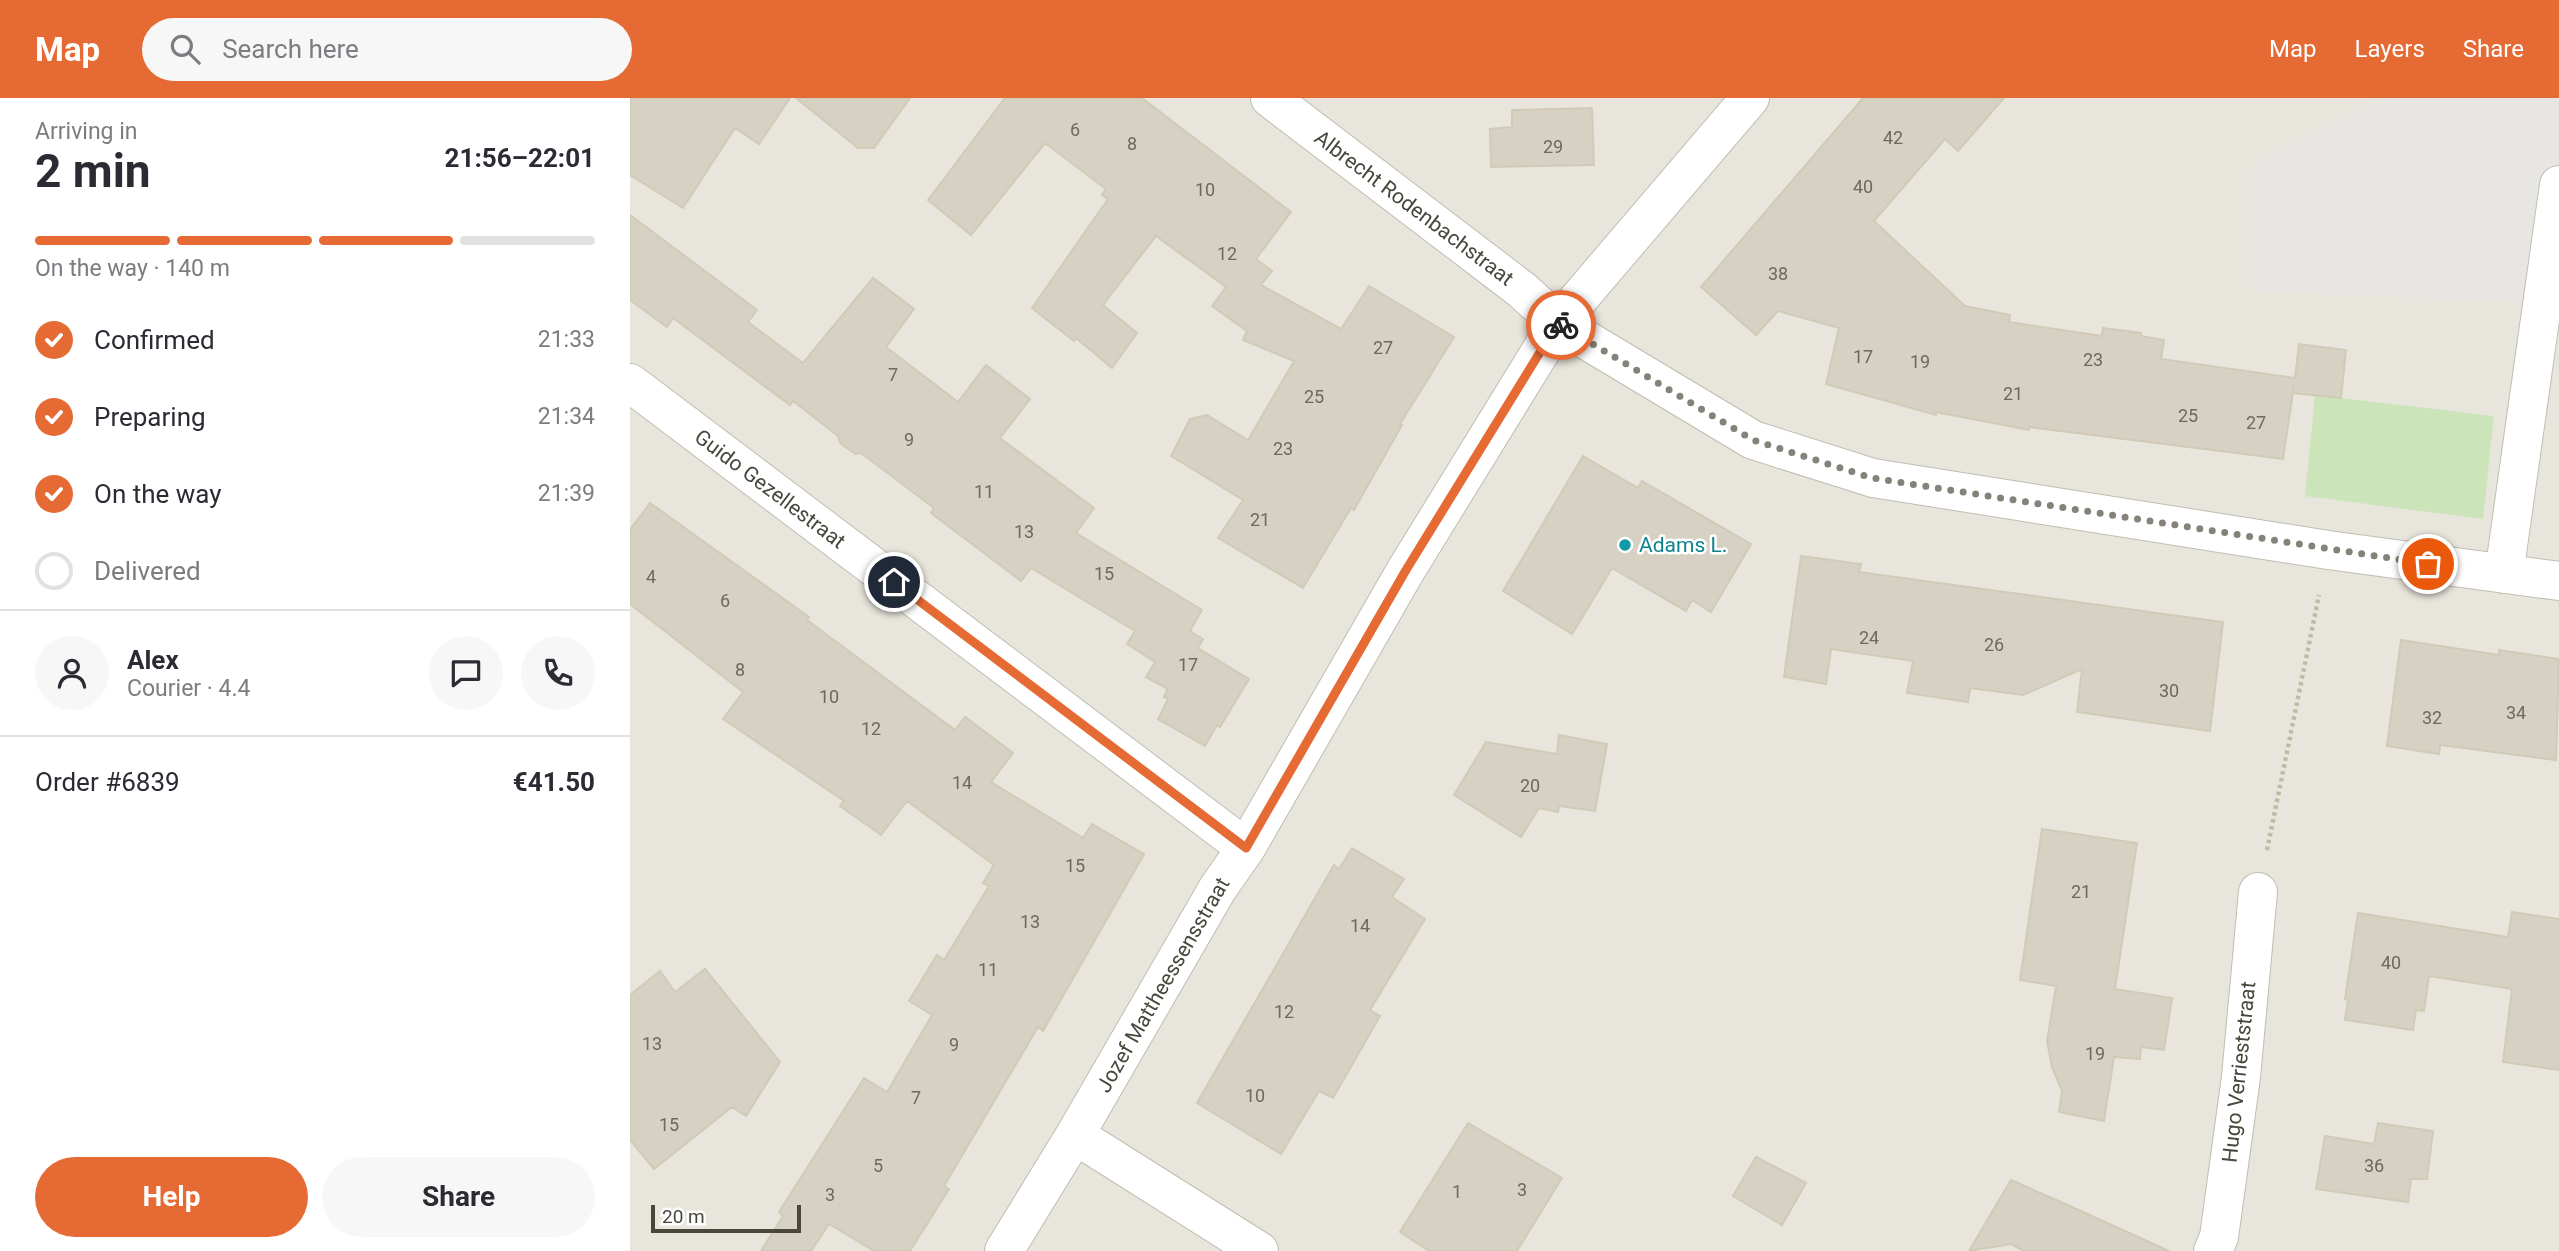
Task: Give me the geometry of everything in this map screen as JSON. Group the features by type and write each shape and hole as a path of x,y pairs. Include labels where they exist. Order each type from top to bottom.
{"street":[{"name":"Albrecht Rodenbachstraat","path":"1270,98 1522,290 1558,323 1753,440 1872,478 2329,550 2559,581"},
{"name":"Jozef Mattheessensstraat","path":"1004,1251 1075,1135 1218,888 1246,848 1406,570 1558,323 1750,98"},
{"path":"2504,574 2559,185"},
{"name":"Guido Gezellestraat","path":"630,383 1246,848"},
{"name":"Hugo Verrieststraat","path":"2213,1251 2219,1237 2241,1077 2258,892"},
{"path":"1075,1135 1259,1251"}],"path":[{"path":"2258,892 2329,550"}],"shaded area":[{"path":"630,98 2559,98 2559,1251 630,1251"},
{"path":"2381,98 2559,98 2559,231 2549,303 2251,291 2254,165"}],"green space":[{"path":"2315,395 2494,416 2483,519 2305,496"}],"building":[{"path":"630,98 790,98 759,144 735,128 683,208 630,175"},
{"path":"796,98 910,98 874,148 858,148"},
{"path":"1005,98 1142,98 1291,212 1256,259 1272,271 1261,285 1341,329 1369,286 1454,337 1400,424 1402,425 1354,510 1351,508 1303,588 1218,538 1243,500 1171,456 1190,419 1207,415 1248,440 1294,361 1243,340 1247,331 1212,306 1226,287 1156,236 1103,305 1137,333 1112,368 1076,338 1074,341 1032,308 1108,199 1102,195 1106,189 1045,143 971,235 928,200"},
{"path":"1863,98 2004,98 1958,151 1945,139 1874,221 1965,306 2010,315 2009,322 2102,336 2103,328 2141,333 2141,336 2164,340 2161,359 2295,378 2299,344 2346,350 2341,398 2293,393 2294,386 2283,459 2029,427 2029,430 1936,412 1936,415 1826,384 1839,328 1778,311 1756,335 1701,287"},
{"path":"1592,108 1594,165 1491,167 1490,129 1512,127 1512,110"},
{"path":"630,215 757,310 748,322 803,363 873,278 914,309 886,347 958,402 986,365 1030,399 1000,438 1094,508 1076,533 1202,610 1190,631 1203,639 1198,648 1249,679 1220,727 1217,725 1205,746 1158,719 1168,699 1164,697 1168,689 1146,677 1155,662 1127,644 1135,631 1031,568 1021,581 931,513 934,508 861,453 855,454 840,443 838,436 793,401 790,405 673,318 667,327 630,300"},
{"name":"Adams L.","path":"1583,456 1638,488 1642,481 1751,544 1711,612 1692,600 1686,611 1612,568 1572,634 1503,591"},
{"path":"650,503 809,617 807,620 955,730 965,717 1013,753 991,782 1083,838 1092,824 1144,854 1043,1031 1038,1027 944,1186 949,1189 910,1251 874,1251 829,1224 811,1251 761,1251 783,1216 779,1212 864,1078 887,1092 932,1015 909,1001 937,955 944,960 989,886 983,883 994,865 907,801 881,835 840,806 844,801 723,719 743,692 630,604 630,530"},
{"path":"1801,556 1861,564 1859,572 2223,622 2210,731 2077,712 2082,669 2023,695 1970,688 1968,702 1907,693 1913,661 1831,649 1826,684 1784,677"},
{"path":"2401,640 2499,655 2499,650 2559,659 2556,760 2440,745 2439,754 2387,746"},
{"path":"1559,735 1607,744 1595,811 1559,806 1558,812 1539,808 1521,837 1454,795 1486,742 1557,754"},
{"path":"2042,829 2137,843 2115,989 2172,998 2164,1050 2141,1047 2140,1059 2114,1057 2104,1121 2059,1112 2062,1091 2052,1067 2047,1041 2056,986 2020,980"},
{"path":"1352,848 1404,879 1392,897 1425,919 1370,1010 1380,1016 1333,1098 1319,1091 1281,1154 1197,1103 1334,865 1339,869"},
{"path":"2512,912 2559,919 2559,1070 2503,1062 2512,989 2429,976 2424,1011 2416,1010 2413,1030 2345,1020 2348,1000 2345,999 2358,913 2508,937"},
{"path":"705,969 780,1062 746,1116 732,1107 654,1169 630,1140 630,995 660,971 675,992"},
{"path":"1468,1123 1562,1178 1517,1251 1429,1251 1400,1232"},
{"path":"2378,1123 2433,1131 2427,1179 2411,1179 2408,1202 2316,1189 2325,1136 2374,1144"},
{"path":"1756,1157 1806,1183 1782,1225 1733,1196"},
{"path":"2011,1180 2169,1251 2024,1251 2011,1244 1969,1251"}],"way so far":[{"path":"1561,325 1753,440 1872,478 2428,564"}],"place":[{"name":"Adams L.","path":"1625,545"}],"route":[{"path":"894,582 1246,848 1406,570 1558,323 1561,325"}]}
